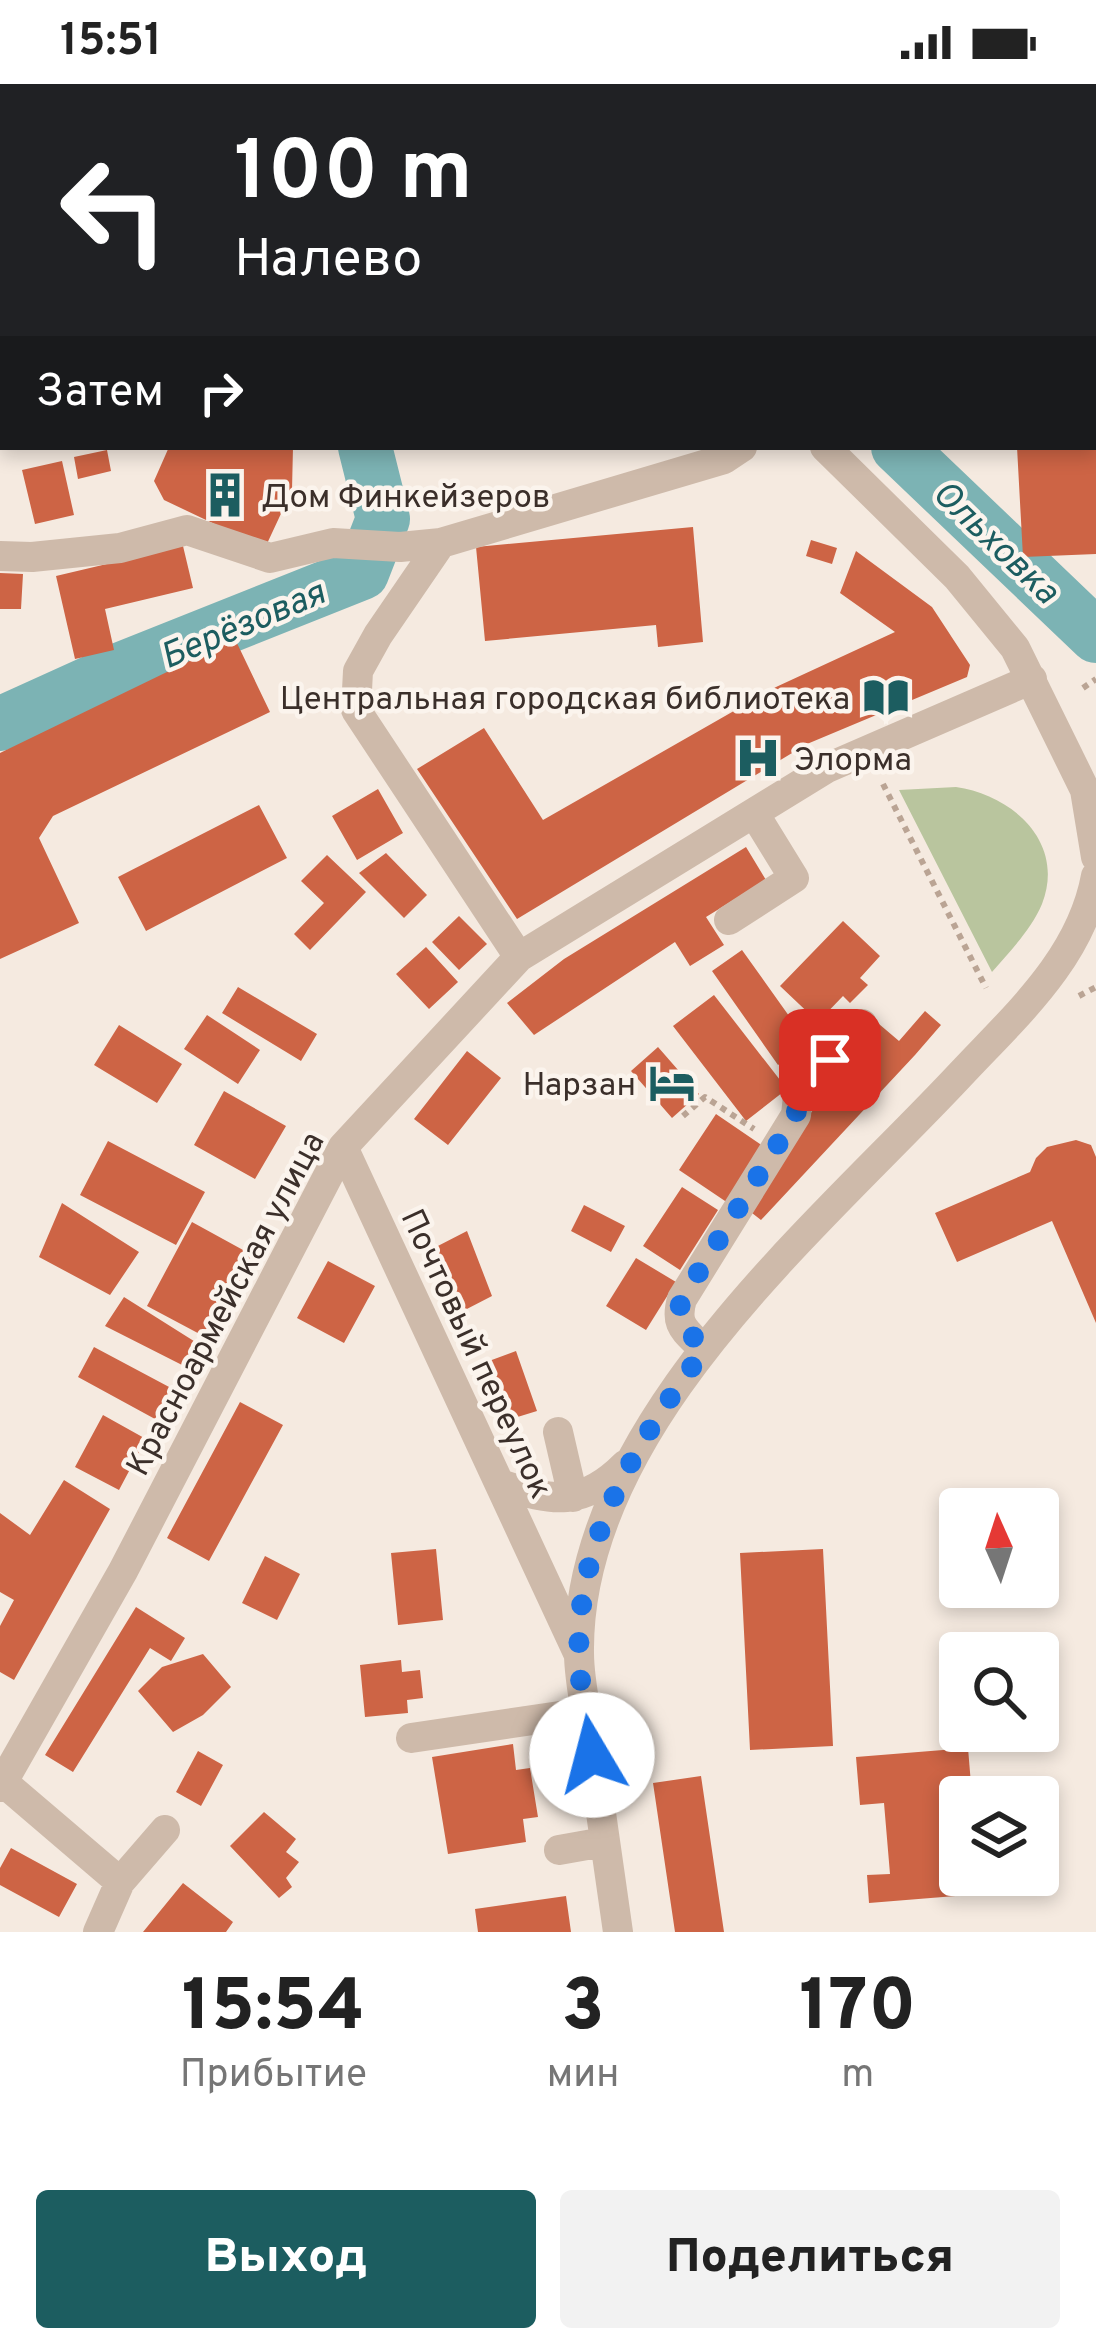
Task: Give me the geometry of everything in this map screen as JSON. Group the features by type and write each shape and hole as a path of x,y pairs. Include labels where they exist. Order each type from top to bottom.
{"street":[{"path":"0,556 120,548 187,530 271,558 333,543 400,547 441,543 724,459 738,450"},
{"path":"827,450 971,593 1015,647 1085,790 1096,857"},
{"path":"441,543 377,634 358,671 356,710 519,958"},
{"name":"Красноармейская улица","path":"2,1785 123,1571 343,1147 519,958 827,768 1032,679"},
{"path":"729,920 794,878 754,813"},
{"path":"500,1484 541,1498 573,1497 603,1487 630,1460 704,1350 748,1296 1042,986 1090,910 1096,876"},
{"path":"704,1350 677,1317 682,1299 796,1115 798,1096 862,1024"},
{"name":"Почтовый переулок","path":"343,1147 579,1654"},
{"path":"558,1432 573,1497"},
{"path":"619,1932 579,1654 583,1600 593,1557 630,1460"},
{"path":"411,1738 587,1712"},
{"path":"2,1785 121,1882"},
{"path":"98,1932 121,1882 165,1830"},
{"path":"559,1850 604,1842"}],"path":[{"path":"1083,688 1096,679"},
{"path":"883,784 986,988"},
{"path":"1079,996 1096,987"},
{"path":"683,1116 706,1097 738,1119"}],"green space":[{"path":"956,787 1014,811 1029,825 1047,861 1042,904 1020,940 992,972 899,790"}],"building":[{"path":"107,450 111,471 78,479 74,457"},
{"name":"Дом Финкейзеров","path":"168,450 293,450 292,490 265,548 164,500 154,481"},
{"path":"1017,450 1096,450 1096,554 1023,557"},
{"path":"62,461 74,515 35,524 22,470"},
{"path":"693,527 703,642 658,647 656,625 485,641 476,547"},
{"path":"811,540 837,548 832,564 806,556"},
{"path":"183,546 193,588 105,609 114,650 75,659 56,576"},
{"path":"856,551 932,607 970,665 967,677 807,744 517,919 417,769 484,728 543,820 776,687 895,632 840,593"},
{"path":"0,573 23,574 21,609 0,609"},
{"path":"235,639 270,712 53,816 39,838 79,923 0,959 0,753"},
{"path":"378,789 403,833 357,860 332,816"},
{"path":"259,805 287,858 146,931 118,877"},
{"path":"746,847 766,880 706,917 724,945 690,966 675,942 534,1035 507,1003 564,959"},
{"path":"386,853 427,895 404,918 359,873"},
{"path":"327,855 366,892 310,950 294,934 324,903 301,881"},
{"path":"459,916 487,944 459,970 432,942"},
{"path":"843,921 880,956 860,978 868,985 850,1003 843,996 818,1022 780,986"},
{"path":"426,947 458,982 429,1009 396,974"},
{"path":"742,950 809,1044 778,1065 712,971"},
{"path":"238,987 317,1034 301,1061 222,1013"},
{"path":"714,995 787,1089 746,1121 673,1026"},
{"path":"925,1011 941,1025 761,1220 743,1206 813,1110 805,1103 879,1024 899,1041"},
{"path":"207,1015 260,1050 238,1084 184,1049"},
{"path":"119,1025 182,1064 157,1103 94,1065"},
{"path":"658,1047 699,1094 672,1118 631,1071"},
{"path":"467,1051 501,1078 448,1145 414,1119"},
{"path":"224,1091 286,1126 255,1179 194,1145"},
{"path":"716,1114 766,1148 728,1203 679,1170"},
{"path":"1076,1140 1091,1145 1096,1157 1096,1323 1052,1221 957,1262 935,1213 1030,1172 1047,1147"},
{"path":"108,1141 205,1192 176,1245 80,1195"},
{"path":"682,1187 718,1210 680,1270 643,1246"},
{"path":"62,1203 139,1252 110,1295 39,1257"},
{"path":"584,1205 625,1226 611,1252 571,1231"},
{"path":"192,1222 254,1256 209,1339 147,1306"},
{"path":"467,1231 492,1296 461,1312 432,1249"},
{"path":"636,1258 676,1282 646,1330 606,1306"},
{"path":"328,1261 375,1286 344,1343 297,1318"},
{"path":"124,1297 197,1343 184,1366 105,1326"},
{"path":"94,1347 171,1388 155,1419 78,1377"},
{"path":"516,1351 537,1411 511,1419 489,1361"},
{"path":"240,1402 283,1425 209,1561 167,1538"},
{"path":"103,1415 146,1439 119,1490 75,1467"},
{"path":"64,1480 110,1509 14,1680 0,1672 0,1626 14,1600 0,1592 0,1513 30,1535"},
{"path":"436,1549 443,1620 398,1625 391,1553"},
{"path":"823,1549 833,1746 750,1750 740,1553"},
{"path":"265,1556 300,1574 277,1620 242,1603"},
{"path":"136,1607 185,1638 171,1661 150,1648 73,1772 45,1755"},
{"path":"203,1654 231,1687 203,1715 173,1732 138,1691 162,1667"},
{"path":"401,1660 402,1672 420,1670 423,1698 407,1700 408,1713 365,1717 360,1665"},
{"path":"513,1744 516,1770 530,1768 538,1817 523,1819 526,1842 448,1854 432,1757"},
{"path":"198,1751 223,1765 201,1806 176,1792"},
{"path":"968,1752 970,1776 939,1776 939,1896 955,1896 869,1903 867,1875 890,1874 884,1803 860,1805 856,1757"},
{"path":"701,1776 724,1932 675,1932 653,1783"},
{"path":"264,1812 296,1839 286,1852 299,1862 286,1878 292,1887 279,1898 230,1846"},
{"path":"11,1848 77,1884 59,1917 0,1885 0,1868"},
{"path":"183,1883 233,1922 226,1932 143,1932"},
{"path":"566,1896 571,1932 478,1932 475,1909"}],"waterway":[{"name":"Берёзовая","path":"0,724 121,669 362,573 383,519 366,450"},
{"name":"Ольховка","path":"901,450 1096,636"}],"place":[{"name":"Дом Финкейзеров","path":"225,495"},
{"name":"Центральная городская библиотека","path":"886,697"},
{"name":"Элорма","path":"758,758"},
{"name":"Нарзан","path":"672,1083"}],"route":[{"path":"592,1755 579,1654 583,1600 609,1508 630,1460 704,1350 680,1324 682,1299 796,1115 798,1096 830,1060"}]}
